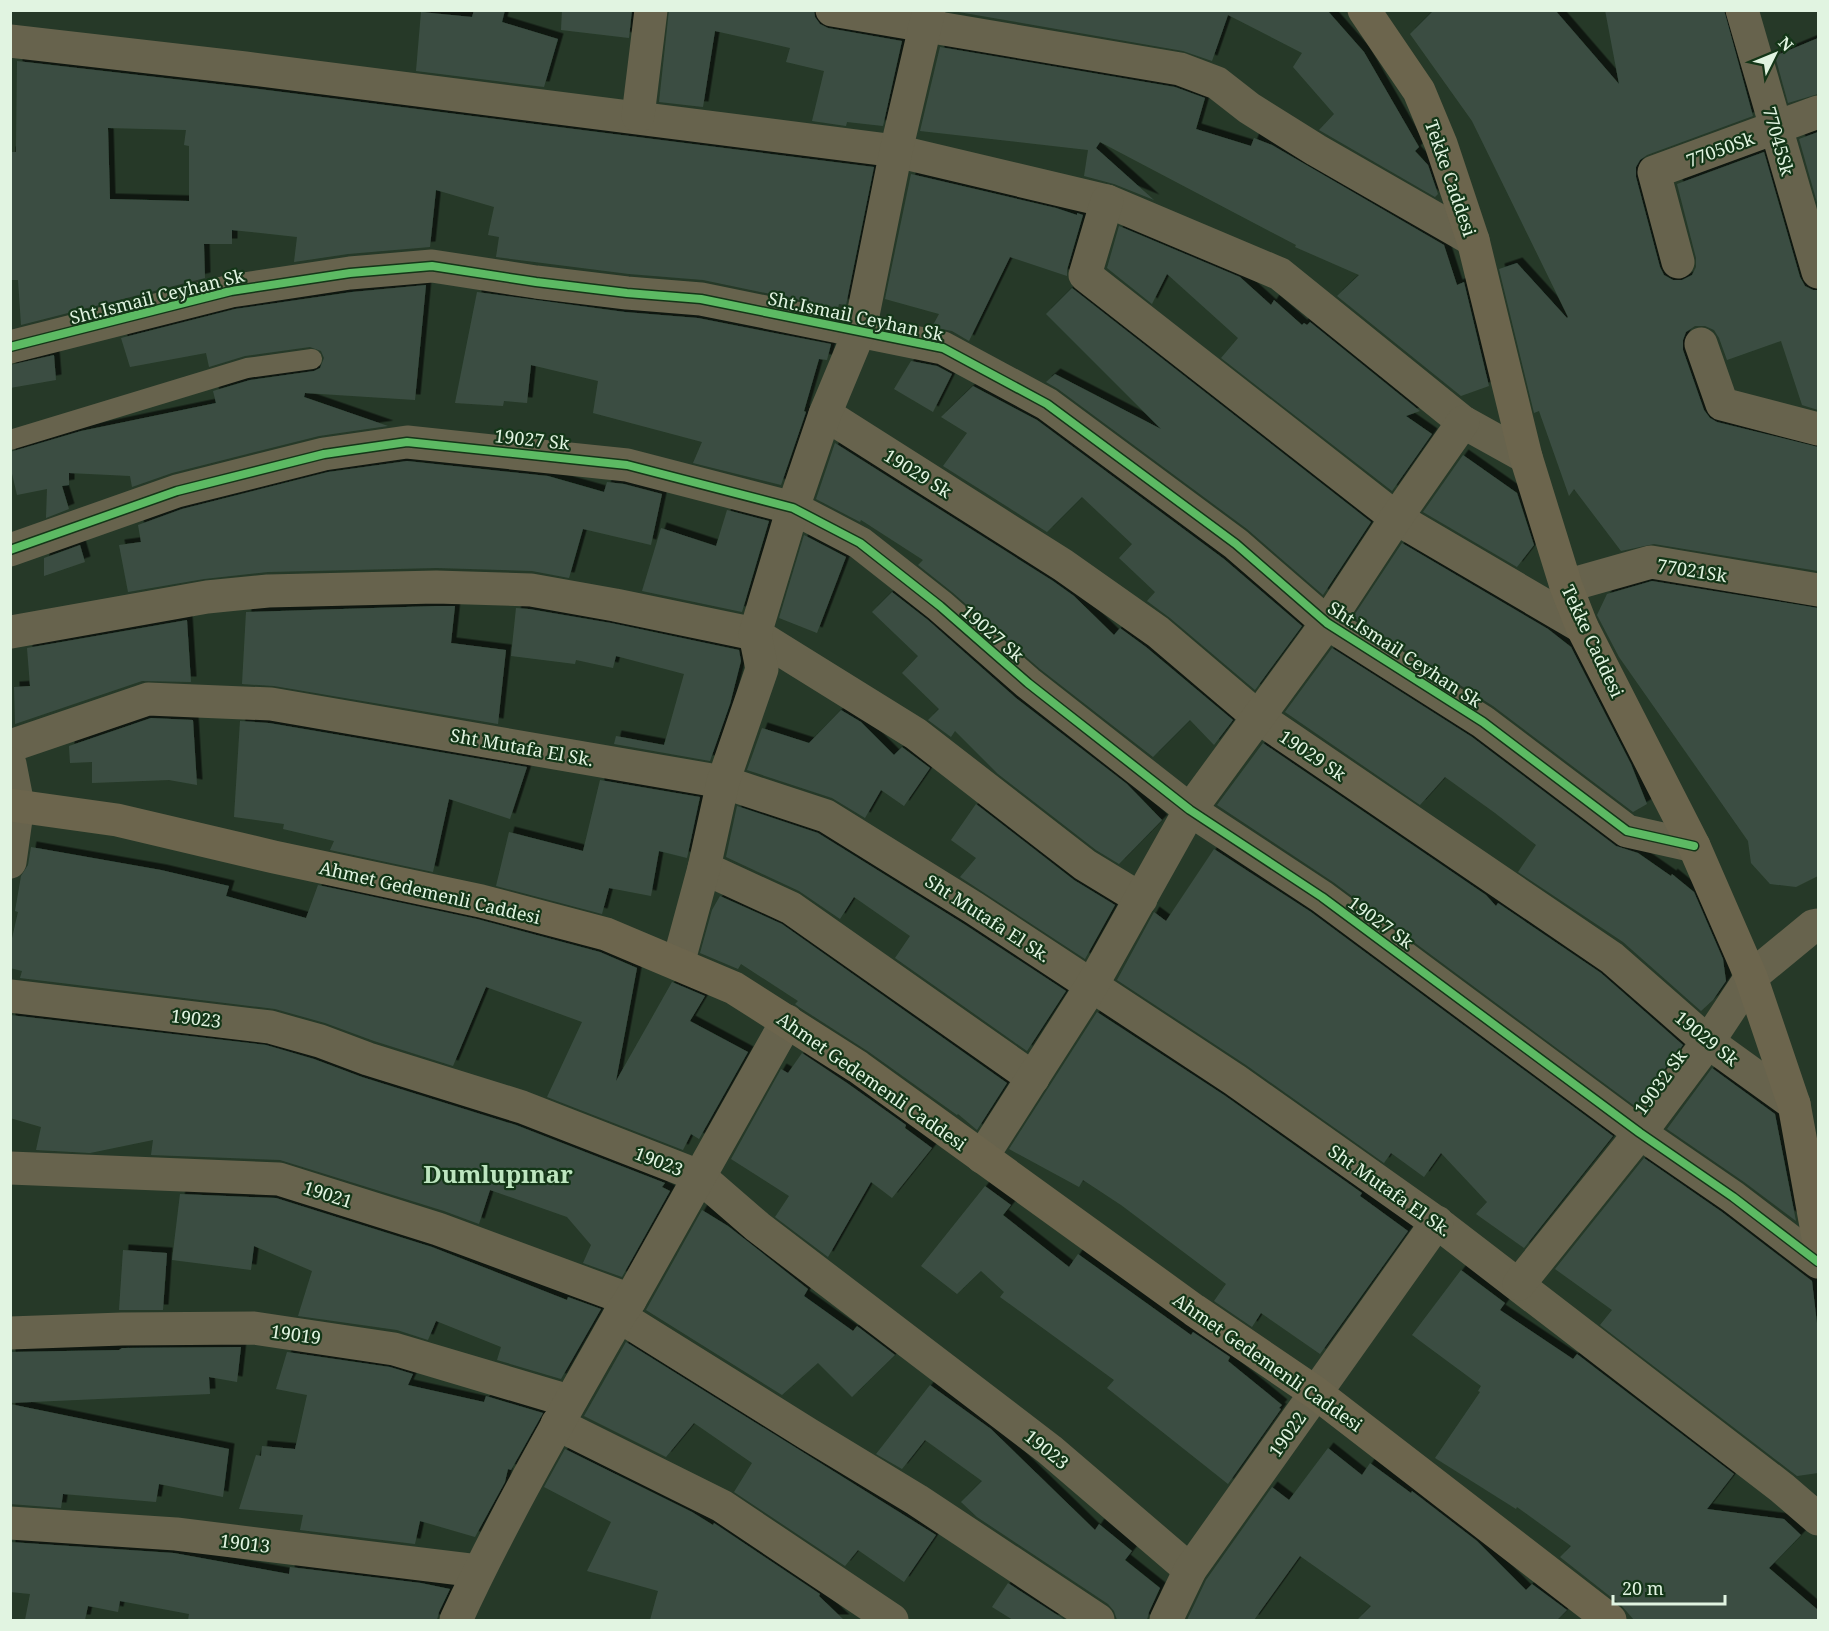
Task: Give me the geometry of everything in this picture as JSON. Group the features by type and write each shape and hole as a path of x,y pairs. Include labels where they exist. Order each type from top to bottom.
{"street":[{"path":"638,116 651,10"},
{"path":"832,10 927,18 1096,57 1180,69 1216,83 1249,108 1316,150 1473,240"},
{"name":"Tekke Caddesi","path":"1364,10 1419,91 1441,144 1473,240 1526,457 1566,586 1582,627 1694,846 1750,977 1794,1104 1818,1237"},
{"name":"77045Sk","path":"1742,10 1818,272"},
{"path":"678,964 704,868 723,782 762,669 755,634 793,508 825,414 860,330 896,150 927,18"},
{"path":"10,41 638,116 896,150 1107,201 1280,274 1463,422 1526,457"},
{"name":"77050Sk","path":"1678,262 1654,172 1818,112"},
{"path":"1107,201 1084,275 1396,518 1582,627"},
{"name":"Sht.Ismail Ceyhan Sk","path":"10,347 231,291 350,273 432,266 536,282 701,299 943,348 1047,404 1236,543 1327,623 1483,722 1627,831 1694,846"},
{"path":"1701,344 1722,404 1818,429"},
{"name":"19029 Sk","path":"825,414 1063,565 1158,632 1258,717 1612,958 1708,1042 1794,1104"},
{"path":"982,1157 1092,985 1190,810 1327,623 1463,422"},
{"name":"19027 Sk","path":"10,550 177,491 324,454 407,442 627,465 793,508 860,543 940,606 1028,683 1190,810 1322,897 1641,1133 1733,1197 1818,1262"},
{"name":"77021Sk","path":"1566,586 1651,562 1818,590"},
{"path":"10,651 11,630 207,597 268,591 436,587 531,590 755,634 916,734 1085,866 1141,899"},
{"name":"Sht Mutafa El Sk.","path":"10,746 148,699 260,704 723,782 826,816 974,908 1197,1053 1437,1222 1782,1488 1818,1520"},
{"path":"10,764 14,805 10,862"},
{"name":"Ahmet Gedemenli Caddesi","path":"14,805 117,820 274,857 481,901 606,934 734,988 858,1067 1194,1310 1316,1393 1610,1620"},
{"path":"704,868 791,908 1033,1078"},
{"name":"19032 Sk","path":"1519,1284 1641,1133 1708,1042 1750,977 1813,926 1818,925"},
{"name":"19023","path":"10,996 270,1027 522,1107 699,1176 758,1227 1050,1450 1190,1570"},
{"path":"456,1620 478,1571 564,1411 787,1022"},
{"name":"19021","path":"10,1168 279,1179 438,1229 625,1308 807,1434 917,1500 1098,1620"},
{"name":"19022","path":"1166,1620 1190,1570 1437,1222"},
{"name":"19019","path":"10,1333 254,1328 394,1349 569,1401 564,1411 722,1506 892,1620"},
{"name":"19013","path":"10,1523 176,1534 478,1571"}],"lane":[{"path":"10,440 247,368 312,359"}],"building":[{"path":"474,10 505,10 502,22 558,39 544,87 416,71 421,12 472,17"},
{"path":"562,10 632,10 629,38 561,30"},
{"path":"669,10 814,10 815,17 820,24 828,28 902,41 883,126 847,122 846,126 812,121 824,71 786,62 790,48 715,31 703,107 659,102"},
{"path":"947,10 1327,10 1364,52 1419,147 1415,151 1428,165 1438,194 1435,197 1319,130 1334,114 1293,67 1302,53 1228,15 1212,61 1183,51"},
{"path":"1434,10 1555,10 1619,84 1605,10 1724,10 1753,116 1647,155 1636,167 1636,177 1660,267 1664,275 1673,280 1682,280 1692,275 1696,267 1696,258 1677,184 1764,152 1800,277 1805,286 1818,290 1818,410 1802,405 1781,341 1727,360 1714,330 1705,326 1695,326 1686,332 1683,350 1704,410 1710,418 1717,422 1818,447 1818,571 1654,544 1621,551 1574,489 1569,496 1539,411 1534,413 1499,269 1517,263 1568,317 1472,121 1410,34"},
{"path":"1818,38 1818,94 1788,103 1775,56"},
{"path":"940,47 1175,87 1205,98 1196,129 1251,146 1254,138 1272,145 1444,245 1457,285 1464,282 1489,386 1461,396 1337,296 1359,275 1295,247 1296,245 1100,142 1096,148 1154,200 1114,184 1084,176 1088,150 920,131"},
{"path":"17,61 243,87 874,167 846,305 839,304 838,308 703,280 629,274 496,257 499,237 488,235 494,207 436,190 430,247 348,254 294,262 297,237 232,230 232,244 204,244 205,278 21,325 18,280 10,280 10,152 16,152","holes":["108,128 186,130 184,145 189,146 189,201 110,199"]},
{"path":"1818,132 1818,206 1799,139"},
{"path":"911,174 1083,215 1067,276 1010,257 969,341 952,331 932,327 939,314 885,299"},
{"path":"1119,226 1240,277 1271,305 1274,300 1302,325 1310,322 1420,411 1406,416 1432,434 1392,491 1221,358 1238,338 1167,274 1152,304 1107,268"},
{"path":"426,285 415,400 305,393 304,397 388,426 319,436 172,473 132,487 130,476 69,473 69,485 62,486 69,509 46,518 47,489 17,495 10,465 10,452 81,431 216,403 213,391 250,380 314,371 320,368 324,358 321,351 310,347 245,356 209,367 206,353 130,367 121,338 235,309 352,292"},
{"path":"1072,288 1371,522 1323,595 1247,529 1046,382 1055,374 1161,429 1046,314"},
{"path":"477,292 625,312 698,318 831,344 827,360 819,359 804,411 806,412 781,485 693,463 702,442 593,413 598,381 531,365 527,403 504,401 503,406 455,403"},
{"path":"54,355 56,380 10,388 10,365"},
{"path":"911,361 937,366 952,374 933,412 894,389"},
{"path":"973,386 1037,420 1224,559 1302,626 1255,690 1147,601 1155,592 1119,558 1132,544 1082,497 1047,532 943,466 967,433 941,417"},
{"path":"835,443 1053,581 1074,596 1114,635 1120,628 1233,720 1214,745 1190,720 1153,757 1040,669 918,565 923,560 861,520 860,522 816,499"},
{"path":"1463,455 1517,493 1534,545 1517,567 1423,512"},
{"path":"407,461 548,476 604,492 607,482 662,494 651,545 583,529 569,578 532,571 437,568 268,572 204,579 128,592 119,545 141,542 138,525 182,509 328,472"},
{"path":"727,510 769,521 742,612 642,591 661,528 716,546"},
{"path":"804,535 846,557 817,633 779,618"},
{"path":"1402,543 1548,629 1571,647 1631,764 1647,804 1633,812 1493,706 1353,617"},
{"path":"80,545 85,562 44,576 44,558"},
{"path":"1652,581 1818,608 1818,876 1796,887 1770,884 1751,863 1748,841 1619,657 1597,615 1607,594"},
{"path":"892,592 928,620 1016,698 1127,784 1162,820 1119,864 1096,850 998,774 955,731 951,737 928,720 939,709 902,673 918,656 872,612"},
{"path":"455,606 451,643 506,650 498,724 274,686 242,684 246,612"},
{"path":"516,608 611,623 739,650 741,661 730,704 710,761 614,744 616,736 664,745 684,674 616,656 613,668 576,660 575,664 511,656"},
{"path":"187,620 191,682 142,681 15,724 14,687 30,686 27,648"},
{"path":"1332,648 1472,737 1616,846 1638,853 1671,876 1672,874 1694,892 1723,959 1726,981 1713,1000 1701,1011 1623,942 1518,872 1536,845 1445,777 1420,805 1285,712"},
{"path":"841,710 861,722 894,755 902,747 930,768 904,806 881,790 865,818 832,798 747,770 762,728 809,743"},
{"path":"151,718 193,720 197,785 169,780 92,783 92,762 70,763 69,746"},
{"path":"240,721 269,723 527,767 510,819 449,799 433,872 330,850 334,841 283,829 284,824 234,817"},
{"path":"1263,743 1486,895 1496,906 1498,903 1601,973 1683,1045 1636,1107 1333,882 1217,805"},
{"path":"600,780 700,797 687,858 659,851 651,896 609,888 602,914 496,886 509,832 583,851"},
{"path":"976,804 1074,880 1115,905 1085,959 960,877 976,858 951,840"},
{"path":"737,806 818,833 1066,991 1027,1051 895,958 910,936 854,897 840,919 799,891 726,857"},
{"path":"31,847 161,870 229,886 226,896 306,918 318,885 477,919 600,952 637,968 616,1081 672,982 705,996 690,1021 748,1052 699,1139 691,1134 683,1150 547,1097 582,1022 486,987 453,1066 325,1023 275,1009 20,978 22,971 10,968 10,947 18,912 15,911 21,876 28,865"},
{"path":"1214,849 1311,912 1613,1136 1524,1248 1476,1214 1487,1202 1441,1153 1424,1177 1391,1153 1384,1163 1246,1065 1117,980 1154,912 1166,921"},
{"path":"720,896 782,924 1007,1083 977,1130 958,1114 869,1052 799,1007 795,1004 798,1001 741,964 738,969 700,953 712,910"},
{"path":"1097,1012 1224,1095 1362,1193 1360,1196 1408,1231 1320,1354 1261,1313 1252,1327 1214,1301 1226,1284 1121,1205 1083,1180 1079,1187 1009,1149"},
{"path":"10,1015 266,1045 516,1125 665,1183 662,1187 670,1191 622,1277 583,1263 591,1245 567,1217 490,1190 479,1224 280,1160 151,1155 153,1140 90,1153 36,1150 41,1127 10,1118"},
{"path":"802,1053 906,1125 905,1128 932,1148 892,1198 871,1182 828,1257 775,1217 789,1196 731,1159 781,1069 788,1073"},
{"path":"1712,1068 1775,1114 1796,1221 1667,1129"},
{"path":"1644,1158 1722,1212 1812,1281 1818,1332 1818,1473 1797,1476 1600,1325 1612,1310 1555,1269"},
{"path":"985,1186 1011,1205 1003,1215 1069,1267 1078,1254 1191,1335 1193,1332 1230,1357 1228,1361 1282,1405 1228,1484 1107,1388 1114,1380 1000,1297 1004,1292 981,1271 957,1294 921,1266"},
{"path":"180,1194 276,1198 432,1247 567,1300 568,1297 601,1309 561,1379 497,1360 501,1347 436,1321 428,1340 397,1330 298,1316 312,1271 254,1246 251,1270 172,1260"},
{"path":"702,1210 728,1226 808,1289 804,1296 853,1331 857,1326 895,1355 852,1397 818,1363 782,1395 646,1310"},
{"path":"123,1250 167,1253 163,1310 119,1310"},
{"path":"1461,1270 1505,1303 1500,1310 1573,1359 1577,1354 1734,1474 1707,1509 1784,1519 1801,1535 1769,1568 1818,1610 1818,1620 1634,1620 1621,1605 1560,1557 1571,1546 1517,1507 1516,1509 1435,1458 1480,1392 1478,1391 1481,1386 1412,1335"},
{"path":"626,1342 936,1535 904,1582 858,1550 845,1566 734,1492 752,1463 694,1423 666,1457 584,1416"},
{"path":"241,1347 237,1382 209,1377 210,1394 10,1403 10,1352"},
{"path":"287,1352 390,1367 413,1374 408,1385 484,1402 486,1396 543,1413 511,1470 508,1469 505,1482 475,1537 420,1521 415,1544 300,1530 303,1515 239,1509 256,1455 261,1456 262,1446 295,1449 307,1395 276,1389"},
{"path":"930,1385 991,1429 1095,1530 1099,1524 1132,1551 1125,1560 1160,1588 1147,1620 1117,1620 1108,1604 977,1517 961,1502 982,1481 925,1440 902,1469 876,1454"},
{"path":"10,1404 229,1449 223,1497 159,1484 156,1502 63,1494 61,1508 10,1504"},
{"path":"1328,1448 1362,1475 1370,1463 1411,1493 1412,1491 1477,1541 1526,1590 1532,1584 1567,1610 1557,1620 1357,1620 1371,1606 1300,1556 1254,1620 1187,1620 1206,1580 1272,1487 1289,1500"},
{"path":"565,1449 692,1512 713,1525 714,1523 820,1594 819,1596 844,1620 650,1620 658,1591 587,1571 611,1522 544,1487"},
{"path":"10,1542 174,1553 289,1574 290,1567 421,1583 450,1589 437,1620 188,1620 189,1614 120,1601 118,1612 88,1606 85,1620 25,1620 30,1594 10,1592"},
{"path":"1008,1583 1065,1620 1013,1620 992,1607"}],"cycle path":[{"path":"10,347 231,291 350,273 432,266 536,282 701,299 943,348 1047,404 1236,544 1327,623 1483,722 1627,831 1694,846"},
{"path":"10,550 177,491 324,454 407,442 627,465 793,508 860,543 940,606 1028,683 1190,810 1322,897 1640,1133 1733,1197 1818,1262"}],"district":[{"name":"Dumlupınar","path":"498,1173"}]}
